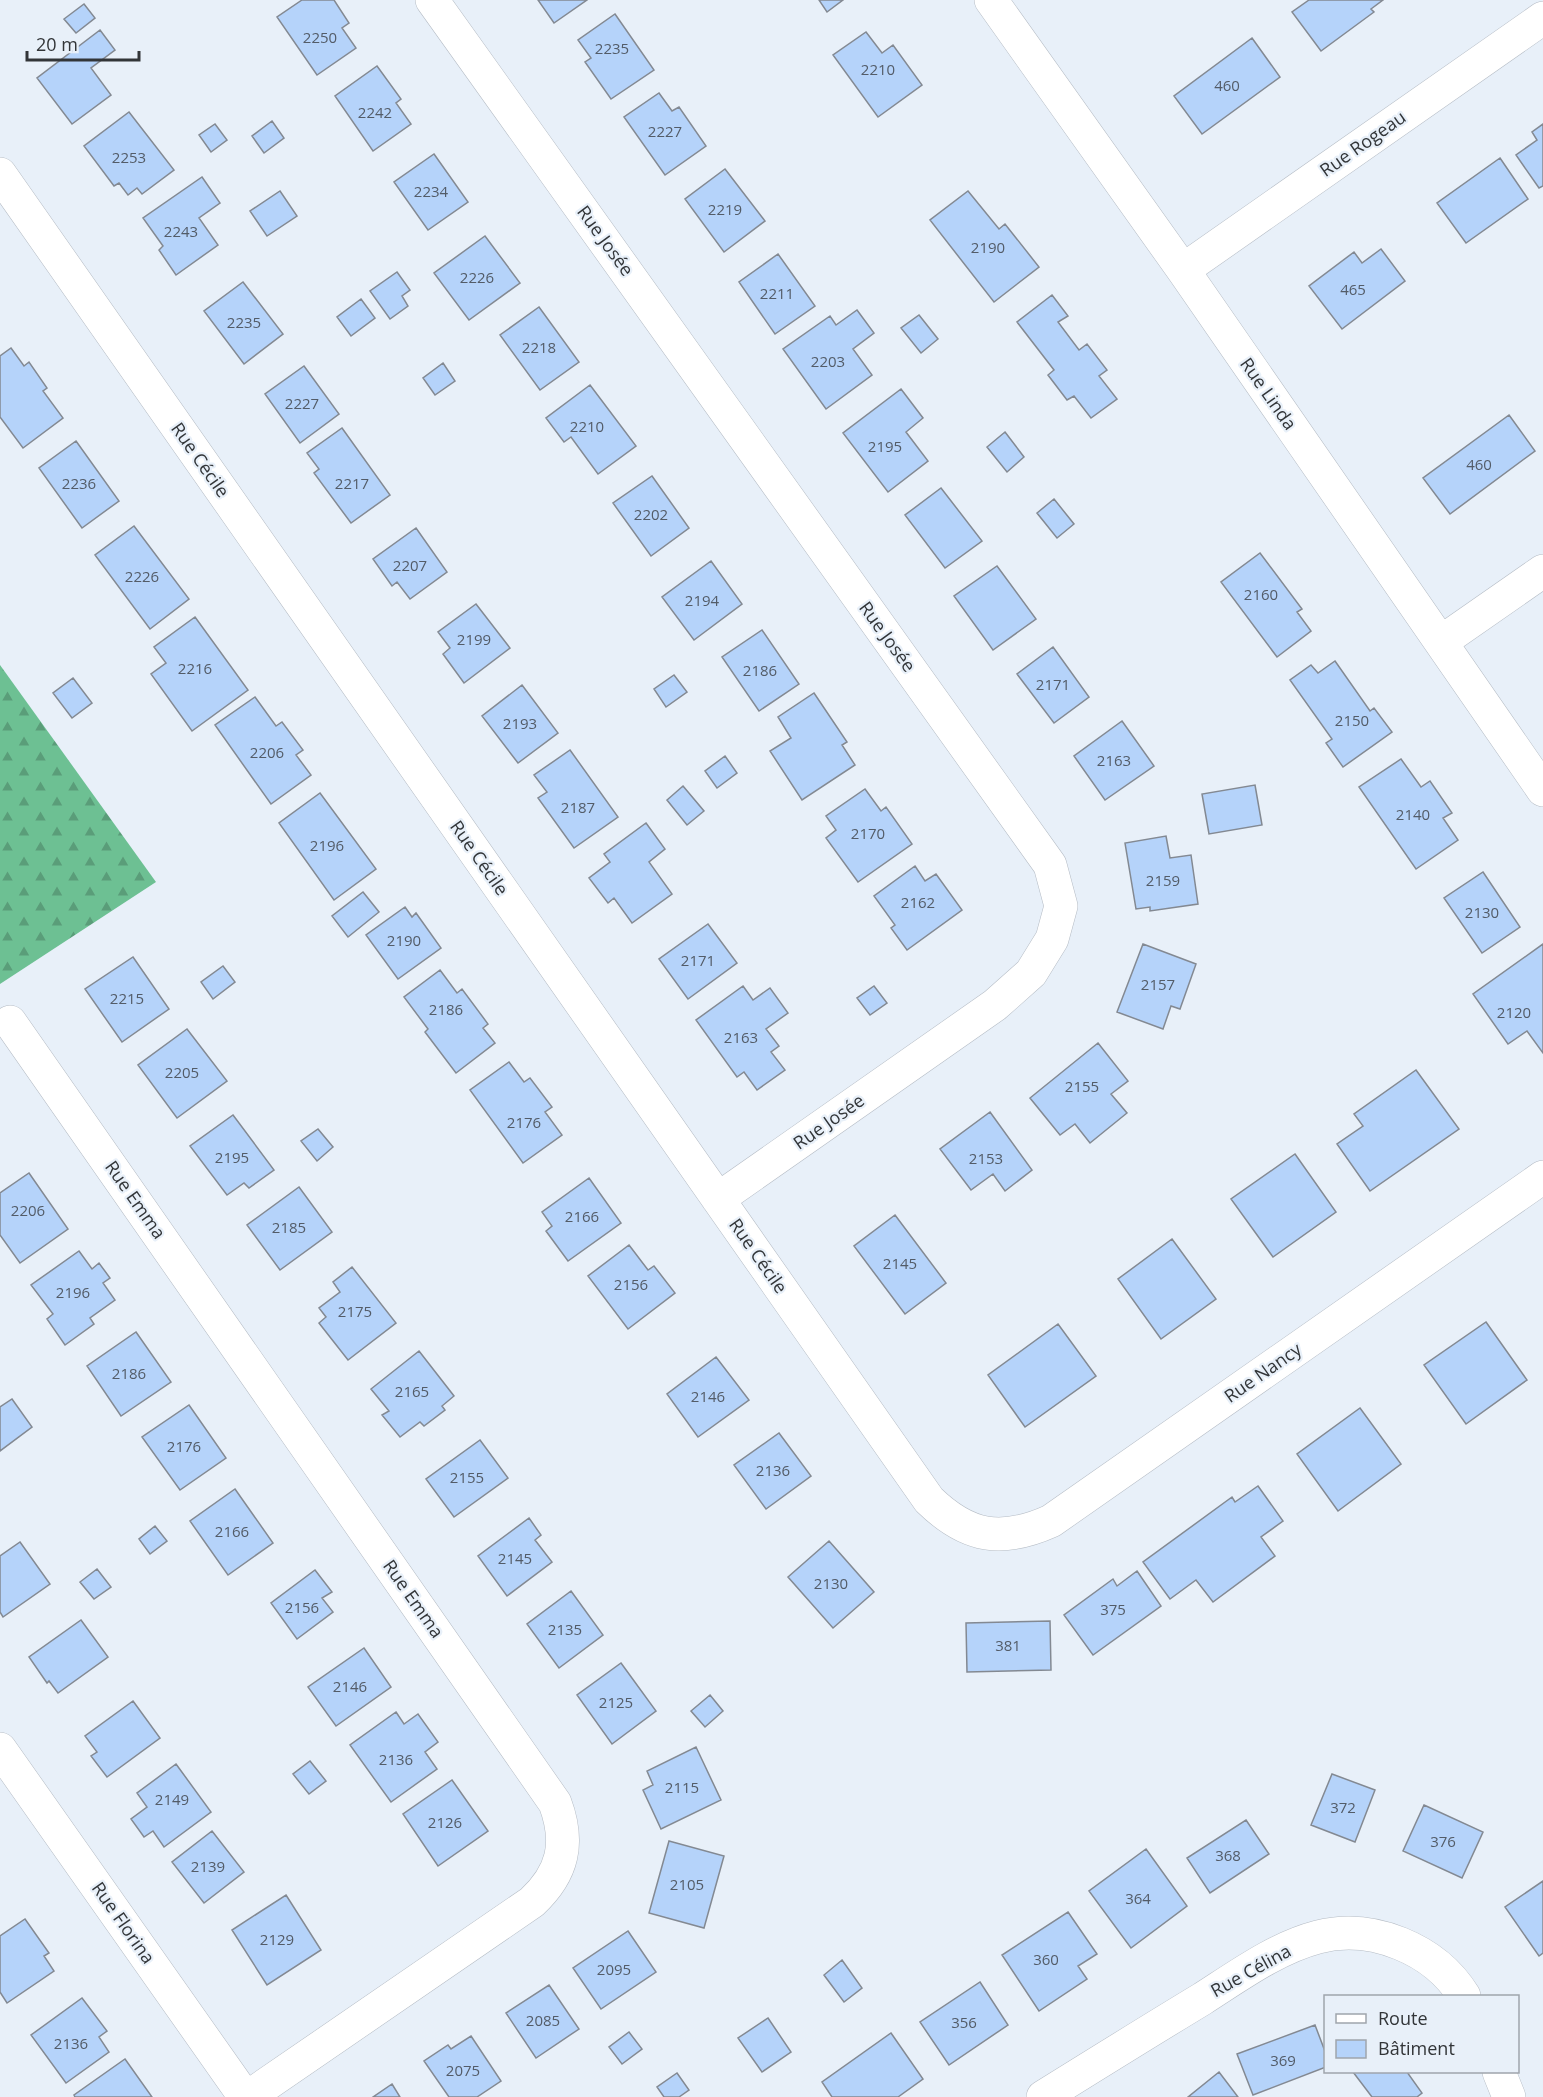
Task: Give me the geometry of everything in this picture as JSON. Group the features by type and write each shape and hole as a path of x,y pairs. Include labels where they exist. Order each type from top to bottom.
{"street":[{"name":"Rue Josée","path":"432,0 1050,864 1061,906 1052,939 1031,973 995,1005 718,1199"},
{"name":"Rue Linda","path":"991,0 1183,270 1543,790"},
{"name":"Rue Rogeau","path":"1183,270 1543,18"},
{"name":"Rue Cécile","path":"0,174 929,1500 953,1521 970,1529"},
{"path":"1441,642 1543,571"},
{"name":"Rue Emma","path":"10,1022 555,1803 561,1819 564,1843 560,1864 547,1888 532,1902 247,2097"},
{"name":"Rue Nancy","path":"970,1529 992,1534 1008,1534 1029,1530 1051,1521 1543,1177"},
{"name":"Rue Florina","path":"0,1749 247,2097"},
{"name":"Rue Célina","path":"1043,2097 1239,1975 1283,1950 1318,1937 1352,1933 1388,1939 1425,1955 1454,1981 1463,1995"},
{"path":"1499,2073 1509,2097"}],"green space":[{"path":"0,665 156,882 0,984"}],"building":[{"path":"302,0 334,0 349,23 342,28 356,48 317,75 277,17"},
{"path":"538,0 587,0 554,23"},
{"path":"819,0 843,0 827,12"},
{"path":"1309,0 1383,0 1371,9 1374,12 1321,51 1292,12"},
{"path":"84,4 95,18 76,33 64,19"},
{"path":"615,14 654,70 611,99 585,62 591,58 578,40"},
{"path":"100,30 115,50 91,68 111,95 72,124 37,78"},
{"path":"866,32 882,53 893,45 922,85 878,117 833,55"},
{"path":"1252,38 1280,77 1202,134 1174,96"},
{"path":"377,66 401,99 396,103 411,124 373,151 335,96"},
{"path":"659,93 672,111 679,107 706,146 665,175 624,117"},
{"path":"129,112 174,170 142,194 137,188 128,195 119,183 114,186 84,146"},
{"path":"272,121 284,138 264,153 252,136"},
{"path":"215,124 227,140 211,152 199,135"},
{"path":"1543,124 1543,186 1539,188 1516,155 1537,140 1532,132"},
{"path":"434,154 468,202 428,230 394,182"},
{"path":"1500,158 1528,199 1466,243 1437,203"},
{"path":"725,169 765,221 724,252 685,199"},
{"path":"202,177 220,203 199,218 218,245 176,275 159,250 163,246 143,218"},
{"path":"280,191 297,216 267,236 250,211"},
{"path":"968,191 999,229 1005,224 1039,267 994,302 930,220"},
{"path":"485,236 520,283 469,320 434,273"},
{"path":"1381,249 1405,281 1342,329 1309,286 1354,252 1362,263"},
{"path":"778,254 815,306 775,334 739,282"},
{"path":"397,272 410,290 402,296 408,306 390,319 370,291"},
{"path":"243,282 283,334 244,364 204,311"},
{"path":"1052,295 1068,316 1058,322 1079,350 1087,344 1107,370 1099,376 1117,399 1091,418 1074,396 1067,400 1048,375 1054,370 1017,322"},
{"path":"361,299 375,318 351,336 337,317"},
{"path":"539,307 579,362 540,390 500,335"},
{"path":"857,310 874,333 853,349 872,375 826,409 783,349 830,316 836,325"},
{"path":"919,315 938,339 921,353 901,328"},
{"path":"11,348 24,366 29,362 47,388 43,391 63,418 23,448 0,417 0,356"},
{"path":"443,363 455,381 435,395 423,378"},
{"path":"304,366 339,414 300,443 265,394"},
{"path":"590,385 636,446 598,474 571,437 564,442 546,418"},
{"path":"901,389 923,418 906,432 928,461 888,492 843,433"},
{"path":"1509,415 1535,451 1450,514 1423,478"},
{"path":"342,428 390,495 351,523 314,473 319,469 307,453"},
{"path":"1005,432 1024,457 1007,472 987,447"},
{"path":"76,441 119,501 82,528 39,468"},
{"path":"652,476 689,528 651,556 613,503"},
{"path":"941,488 982,541 945,568 905,515"},
{"path":"1054,499 1074,524 1057,538 1037,513"},
{"path":"134,526 189,599 150,629 95,555"},
{"path":"416,528 447,572 410,599 397,582 392,586 373,559"},
{"path":"1260,553 1302,609 1297,612 1311,631 1277,657 1221,582"},
{"path":"711,561 742,604 694,640 662,597"},
{"path":"997,566 1036,619 993,650 954,596"},
{"path":"476,604 510,648 464,683 443,654 450,648 438,632"},
{"path":"195,617 248,690 192,731 151,674 166,663 154,647"},
{"path":"762,630 799,684 759,711 722,657"},
{"path":"1053,647 1089,697 1054,723 1017,674"},
{"path":"1335,661 1370,711 1374,708 1392,732 1343,767 1326,743 1332,739 1290,680 1311,665 1318,673"},
{"path":"674,675 687,692 666,707 654,689"},
{"path":"73,678 92,703 72,718 53,693"},
{"path":"522,685 558,733 518,763 482,716"},
{"path":"814,693 847,742 842,745 855,765 802,800 770,751 791,738 778,717"},
{"path":"255,697 276,726 282,722 303,750 296,755 311,775 271,804 215,725"},
{"path":"1122,721 1154,766 1105,800 1074,756"},
{"path":"570,750 618,817 574,848 538,798 547,792 534,775"},
{"path":"725,756 737,773 717,788 705,771"},
{"path":"1401,759 1421,787 1430,781 1452,813 1443,818 1458,840 1416,869 1359,787"},
{"path":"1255,785 1262,825 1209,834 1202,794"},
{"path":"683,786 704,811 687,825 667,800"},
{"path":"865,789 881,811 886,807 912,844 858,882 826,838 836,830 826,816"},
{"path":"320,793 376,869 334,900 279,823"},
{"path":"646,823 665,849 649,862 672,894 632,923 614,898 608,903 589,878 610,862 604,854"},
{"path":"1166,836 1170,858 1191,855 1198,904 1150,911 1150,907 1136,909 1125,843"},
{"path":"915,866 925,881 936,874 962,910 907,950 891,928 895,925 874,896"},
{"path":"1483,872 1520,927 1482,953 1444,898"},
{"path":"363,892 379,912 348,937 332,916"},
{"path":"405,907 412,917 416,913 441,948 398,979 366,935"},
{"path":"708,924 737,963 688,999 659,959"},
{"path":"1143,944 1196,964 1180,1009 1171,1006 1163,1029 1117,1012"},
{"path":"1543,944 1543,1053 1527,1031 1508,1044 1473,994"},
{"path":"133,957 169,1009 122,1042 85,989"},
{"path":"223,966 235,982 213,999 201,982"},
{"path":"440,970 457,993 462,989 488,1024 483,1028 495,1043 456,1073 425,1032 428,1029 404,997"},
{"path":"743,986 753,1000 770,988 788,1013 766,1029 779,1046 771,1052 785,1070 757,1090 744,1072 737,1077 696,1020"},
{"path":"874,986 887,1003 870,1015 857,998"},
{"path":"187,1029 227,1081 177,1118 138,1065"},
{"path":"1098,1043 1128,1081 1111,1094 1127,1113 1090,1143 1075,1124 1060,1135 1030,1098"},
{"path":"509,1062 524,1082 530,1078 552,1107 545,1112 562,1135 523,1163 470,1090"},
{"path":"1416,1070 1459,1129 1370,1191 1337,1144 1363,1126 1354,1114"},
{"path":"990,1112 1032,1170 1005,1191 993,1174 971,1190 940,1149"},
{"path":"233,1115 274,1170 249,1188 244,1183 227,1195 190,1146"},
{"path":"318,1129 333,1147 317,1161 301,1141"},
{"path":"1295,1154 1336,1212 1273,1257 1231,1199"},
{"path":"29,1173 68,1229 20,1263 0,1235 0,1193"},
{"path":"589,1178 621,1223 568,1261 546,1231 552,1226 542,1212"},
{"path":"299,1187 332,1232 280,1270 247,1225"},
{"path":"895,1215 946,1283 905,1314 854,1246"},
{"path":"1172,1239 1216,1299 1161,1339 1118,1279"},
{"path":"629,1245 648,1270 654,1266 675,1293 628,1329 588,1276"},
{"path":"79,1251 92,1269 99,1263 110,1278 103,1283 115,1300 90,1318 94,1324 65,1345 47,1319 53,1314 31,1285"},
{"path":"352,1267 396,1323 348,1360 319,1323 326,1317 319,1308 340,1292 333,1282"},
{"path":"1486,1322 1527,1380 1466,1424 1424,1365"},
{"path":"1058,1324 1096,1376 1025,1427 988,1375"},
{"path":"136,1332 171,1382 121,1416 87,1366"},
{"path":"419,1351 454,1396 442,1406 445,1410 424,1426 420,1422 400,1437 382,1415 389,1411 371,1389"},
{"path":"716,1357 749,1400 698,1437 667,1394"},
{"path":"12,1399 32,1427 0,1451 0,1407"},
{"path":"189,1405 226,1458 180,1490 142,1437"},
{"path":"1360,1408 1401,1464 1338,1511 1297,1454"},
{"path":"779,1433 811,1476 766,1509 734,1465"},
{"path":"480,1440 508,1478 454,1517 426,1479"},
{"path":"1258,1486 1283,1521 1261,1537 1275,1556 1213,1602 1196,1580 1170,1599 1143,1562 1232,1497 1235,1502"},
{"path":"235,1489 273,1543 228,1575 190,1521"},
{"path":"529,1518 541,1535 535,1540 552,1562 507,1596 478,1556"},
{"path":"155,1526 167,1541 150,1554 139,1539"},
{"path":"829,1541 874,1592 833,1628 788,1577"},
{"path":"20,1542 50,1584 3,1617 0,1612 0,1556"},
{"path":"97,1569 111,1587 94,1599 80,1582"},
{"path":"315,1570 332,1592 322,1598 333,1612 297,1639 271,1603"},
{"path":"1137,1571 1161,1606 1093,1655 1064,1615 1113,1579 1117,1586"},
{"path":"571,1591 603,1635 559,1668 527,1624"},
{"path":"81,1620 108,1657 58,1693 49,1681 47,1683 29,1657"},
{"path":"1050,1621 1051,1670 967,1672 966,1623"},
{"path":"364,1648 391,1687 336,1726 308,1687"},
{"path":"621,1663 656,1711 612,1744 577,1695"},
{"path":"710,1695 723,1711 705,1727 691,1711"},
{"path":"133,1701 160,1738 107,1777 91,1756 97,1752 85,1736"},
{"path":"396,1712 404,1724 418,1714 438,1742 425,1752 437,1769 391,1802 350,1745"},
{"path":"696,1747 721,1800 661,1829 643,1790 653,1785 647,1771"},
{"path":"310,1761 326,1781 309,1794 293,1774"},
{"path":"176,1764 211,1812 164,1847 153,1831 144,1837 131,1819 147,1807 137,1793"},
{"path":"1332,1774 1375,1790 1355,1842 1311,1825"},
{"path":"452,1780 488,1831 438,1866 403,1814"},
{"path":"1424,1805 1483,1832 1462,1878 1403,1851"},
{"path":"1246,1820 1269,1854 1210,1893 1187,1858"},
{"path":"212,1831 244,1872 204,1903 172,1862"},
{"path":"669,1841 724,1856 704,1928 649,1913"},
{"path":"1146,1849 1187,1906 1131,1948 1089,1891"},
{"path":"1543,1881 1543,1953 1539,1956 1505,1907"},
{"path":"286,1895 321,1950 267,1985 232,1930"},
{"path":"1068,1912 1097,1954 1078,1966 1087,1979 1039,2011 1002,1955"},
{"path":"25,1919 49,1953 44,1956 54,1971 7,2003 0,1992 0,1936"},
{"path":"628,1931 656,1972 601,2009 573,1968"},
{"path":"842,1960 862,1988 844,2002 824,1975"},
{"path":"980,1982 1008,2025 949,2065 920,2022"},
{"path":"549,1985 579,2029 536,2058 506,2013"},
{"path":"82,1998 107,2031 99,2037 109,2052 66,2083 31,2035"},
{"path":"768,2018 791,2052 762,2072 738,2038"},
{"path":"1315,2025 1324,2049 1324,2068 1253,2095 1237,2054"},
{"path":"629,2032 642,2049 622,2064 609,2047"},
{"path":"891,2033 923,2079 898,2097 832,2097 822,2082"},
{"path":"471,2036 501,2081 477,2097 449,2097 424,2061 448,2045 451,2049"},
{"path":"125,2059 152,2097 75,2097 74,2095"},
{"path":"1219,2072 1238,2097 1188,2097"},
{"path":"677,2073 689,2090 679,2097 664,2097 657,2087"},
{"path":"1354,2073 1408,2073 1422,2093 1417,2097 1372,2097"},
{"path":"392,2084 400,2097 373,2097"}]}
